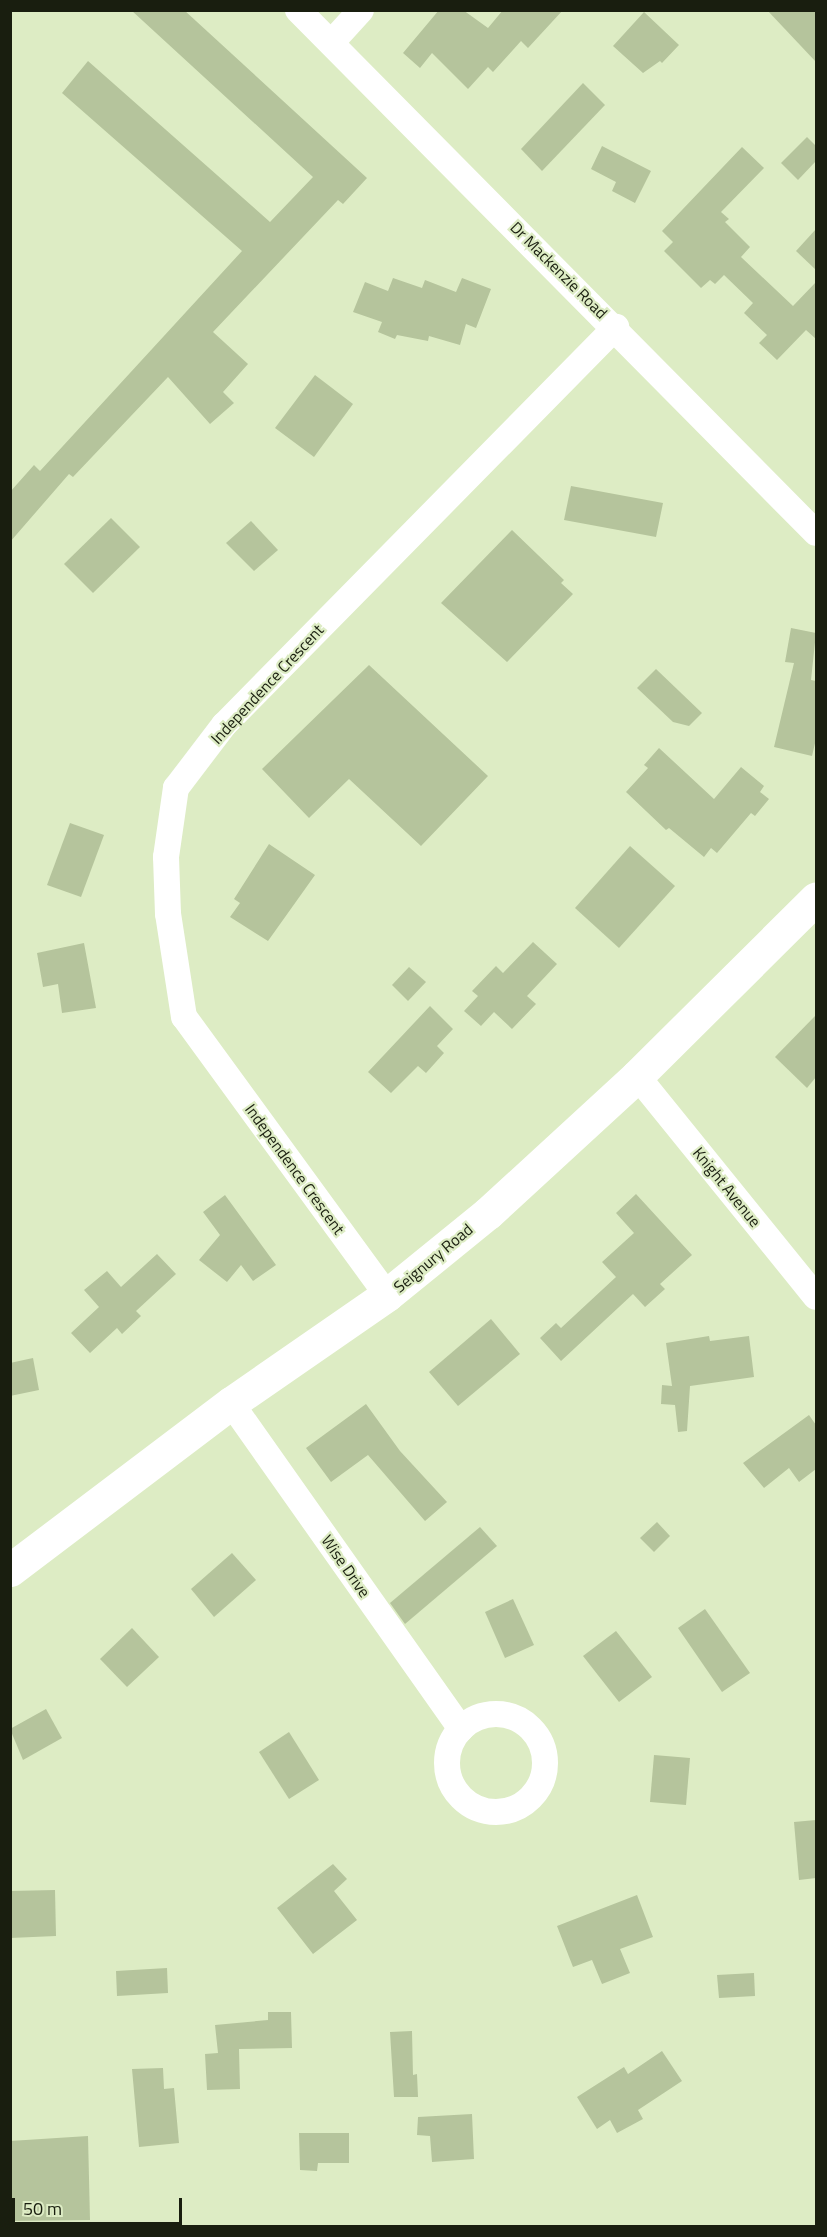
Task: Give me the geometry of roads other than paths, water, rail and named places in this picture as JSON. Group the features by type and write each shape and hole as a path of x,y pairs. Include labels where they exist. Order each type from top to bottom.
{"main road":[{"name":"Seignury Road","path":"10,1570 231,1403 387,1295 488,1213 637,1076 816,898"}],"street":[{"name":"Dr Mackenzie Road","path":"298,10 616,327 816,533"},
{"path":"332,42 361,10"},
{"name":"Independence Crescent","path":"387,1295 184,1017 168,914 166,857 176,788 224,725 616,327"},
{"name":"Knight Avenue","path":"637,1076 816,1297"},
{"name":"Wise Drive","path":"231,1403 461,1729"}]}
